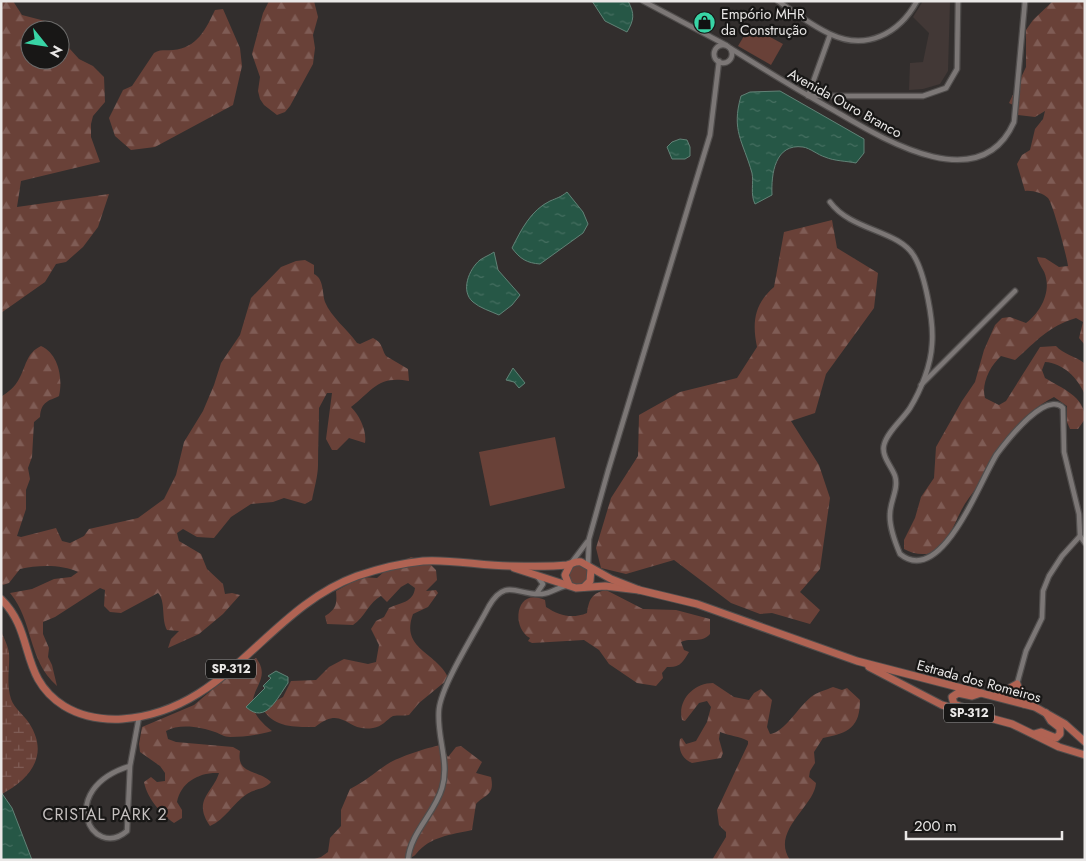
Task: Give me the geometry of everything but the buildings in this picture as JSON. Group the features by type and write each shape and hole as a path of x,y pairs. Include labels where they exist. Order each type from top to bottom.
{"main road":[{"name":"Estrada dos Romeiros","path":"1,599 18,620 33,673 51,696 67,708 94,718 139,717 167,710 202,693 313,599 356,577 390,567 424,561 508,566 570,565 577,561 640,590"},
{"path":"569,585 565,575 570,565"},
{"name":"Estrada dos Romeiros","path":"508,566 576,588 605,586 640,590 706,606 857,661 1024,704 1046,712 1065,724 1085,742"},
{"path":"584,587 590,581 590,567"},
{"name":"Estrada dos Romeiros","path":"857,661 928,699 1012,724 1059,746 1085,755"},
{"path":"996,696 1017,684 1024,704"},
{"path":"978,715 969,709 954,704 951,700 954,694 958,693 972,696 981,693"},
{"path":"1034,734 1041,732 1056,738 1060,734 1060,728 1051,721 1046,712"}],"street":[{"name":"Avenida Ouro Branco","path":"643,1 713,38 883,139 916,152 957,159 979,156 989,152 1004,140 1014,122 1025,1"},
{"path":"778,1 830,35 845,40 882,36 889,33 907,18 917,1"},
{"path":"830,35 808,96 923,96 946,88 953,79 956,69 958,1"},
{"path":"713,38 718,46 715,56 720,61"},
{"path":"718,46 728,47 732,54 729,60"},
{"path":"720,61 729,60 735,56 743,56"},
{"path":"590,567 589,539 710,136 720,61"},
{"path":"830,202 836,210 850,220 906,246 920,268 926,288 933,342 920,386 911,406 885,440 883,448 895,477 896,484 890,514 892,531 900,554 914,561 930,559 938,553 964,515 997,455 1028,418 1052,404 1059,404 1063,408 1064,452 1079,514 1080,536 1085,543"},
{"path":"920,386 1015,291"},
{"path":"1017,684 1026,651 1042,618 1044,591 1049,576 1062,556 1080,536"},
{"path":"570,565 589,539"},
{"path":"536,594 543,586 537,575"},
{"path":"408,860 414,840 436,804 445,780 445,757 439,715 444,692 497,594 512,589 536,594 546,593 569,585"},
{"path":"130,766 117,770 104,778 90,798 85,812 87,827 94,838 101,843 109,844 118,840 127,831 130,766 139,717"}],"shaded area":[{"path":"923,1 950,1 948,71 940,84 923,89 909,90 910,63 923,62 929,33 913,17"}],"green space":[{"path":"1,1 13,1 22,15 41,20 20,20 20,70 70,70 70,49 79,59 93,66 104,77 105,102 93,116 91,124 91,137 100,162 21,181 17,207 109,194 98,227 83,247 66,262 56,264 45,282 1,313"},
{"path":"269,1 314,1 318,17 313,35 315,48 313,64 290,106 285,112 277,115 264,105 260,99 258,91 260,77 252,54 263,13"},
{"path":"1053,1 1085,1 1085,345 1079,338 1083,322 1076,318 1057,326 1043,335 1015,360 1001,356 987,376 984,393 985,398 999,405 1006,401 1040,347 1056,346 1084,363 1085,395 1074,377 1058,365 1045,362 1042,370 1045,378 1065,389 1077,399 1084,411 1085,419 1078,429 1070,429 1067,422 1067,406 1054,397 1040,405 1018,425 1001,447 978,486 964,504 945,541 937,550 929,554 912,552 904,549 904,540 915,518 921,497 934,478 936,447 975,382 984,350 995,325 1002,318 1010,317 1026,323 1039,309 1045,297 1047,284 1037,257 1045,258 1059,267 1068,266 1060,231 1048,198 1040,193 1025,191 1017,164 1022,155 1030,150 1035,129 1043,119 1045,111 1035,117 1018,115 1015,106 1009,103 1026,67 1026,30 1033,20"},
{"path":"223,9 240,48 242,66 233,105 155,147 131,150 115,136 109,118 123,90 132,86 154,53 188,46 200,36 215,10"},
{"path":"750,26 783,44 771,65 738,46"},
{"path":"832,220 837,248 878,273 874,308 826,374 815,413 791,421 819,465 830,498 820,569 800,592 820,610 810,624 772,613 760,614 731,603 674,560 626,574 601,568 596,548 611,498 638,456 639,415 680,392 737,378 757,347 756,314 762,300 774,287 784,232"},
{"path":"305,260 314,265 314,274 320,279 325,302 335,318 357,343 360,344 373,338 379,342 386,356 408,369 409,381 390,380 383,382 370,390 351,407 362,424 365,443 349,438 337,450 332,450 326,439 332,393 327,393 319,408 318,469 312,500 305,504 284,498 273,502 251,504 231,517 214,538 197,537 183,529 177,533 179,541 201,554 207,569 223,584 225,594 240,595 223,614 199,634 168,648 171,639 179,631 167,630 162,601 158,593 121,613 110,612 104,606 105,590 100,588 55,617 43,622 43,634 49,648 48,657 57,686 40,664 18,604 10,593 32,589 54,579 71,577 78,572 57,566 20,569 9,583 3,585 1,583 1,397 15,384 32,352 41,346 52,355 60,375 59,396 44,405 40,417 34,422 32,457 28,468 30,479 26,490 26,509 17,536 21,537 56,528 62,541 70,543 84,536 89,529 138,518 164,499 176,475 184,442 203,411 221,363 240,335 251,298 281,267 296,261"},
{"path":"555,437 565,488 490,506 479,452"},
{"path":"411,557 429,563 436,570 437,580 426,591 436,590 438,593 428,607 413,614 410,626 411,635 415,643 443,669 448,677 447,680 419,703 409,715 393,716 381,725 373,728 357,727 345,721 332,718 315,727 292,726 279,723 267,715 262,708 283,697 291,681 316,680 329,667 344,659 368,664 376,662 379,645 371,629 376,621 384,617 389,608 412,597 415,588 408,583 401,587 387,602 381,596 373,602 353,625 327,624 325,616 332,611 335,605 336,591 361,577 377,578 386,570"},
{"path":"578,565 585,568 588,575 585,582 578,585 571,582 568,575 571,568"},
{"path":"606,590 643,609 676,610 710,619 710,634 700,640 681,642 684,650 689,652 681,664 667,667 662,673 663,678 656,686 637,683 609,664 599,650 584,640 532,643 528,641 530,638 520,626 519,610 522,603 527,599 535,597 545,600 546,607 551,610 566,616 576,616 587,613 592,597"},
{"path":"1,631 9,653 8,681 11,699 29,723 38,745 34,765 21,781 2,794"},
{"path":"256,658 261,668 261,676 253,700 254,709 259,719 272,731 251,736 230,737 190,727 177,727 166,731 168,739 176,742 233,747 240,751 241,764 245,768 271,782 247,794 220,820 210,826 205,817 203,803 219,773 198,776 182,789 177,802 182,810 182,818 174,823 155,805 148,794 144,782 151,777 157,782 165,781 165,773 160,766 140,752 139,744 142,727 194,705 220,683"},
{"path":"713,683 734,697 749,700 754,693 761,689 772,700 767,727 770,734 781,729 806,701 822,691 833,687 842,690 847,688 860,700 858,717 855,723 840,734 823,738 814,752 815,763 809,777 816,783 814,792 795,819 785,839 785,849 790,860 712,860 726,837 726,832 719,825 717,810 748,744 748,741 745,739 720,732 719,739 723,753 721,758 692,763 682,754 680,739 682,738 686,744 696,741 707,722 711,707 707,701 699,703 685,721 682,720 682,706 688,694 694,689"},
{"path":"441,745 448,757 456,747 461,746 482,762 476,773 491,777 492,788 476,804 472,830 449,835 428,843 407,860 311,860 321,857 328,852 330,838 341,826 341,810 350,789 391,762 412,753"}],"water":[{"path":"592,1 628,1 633,17 627,32 605,21"},
{"path":"780,91 864,139 864,153 856,163 829,158 803,147 794,147 786,150 781,155 774,170 772,195 755,204 752,173 739,136 738,108 741,96 750,92"},
{"path":"680,139 687,140 690,147 690,156 685,159 672,159 667,147 672,142"},
{"path":"567,192 583,212 588,224 583,233 540,264 531,263 521,258 512,248 527,221 543,205"},
{"path":"494,252 498,270 520,295 512,305 499,315 473,302 467,292 468,280 472,269 480,260"},
{"path":"513,368 525,383 519,388 514,382 506,380"},
{"path":"276,671 288,677 288,683 270,707 259,713 253,712 246,707 265,688 263,686 271,678 268,676"},
{"path":"1,792 12,808 32,860 1,860"}],"place":[{"name":"Empório MHR da Construção","path":"705,22"}],"district":[{"name":"CRISTAL PARK 2","path":"105,814"}]}
